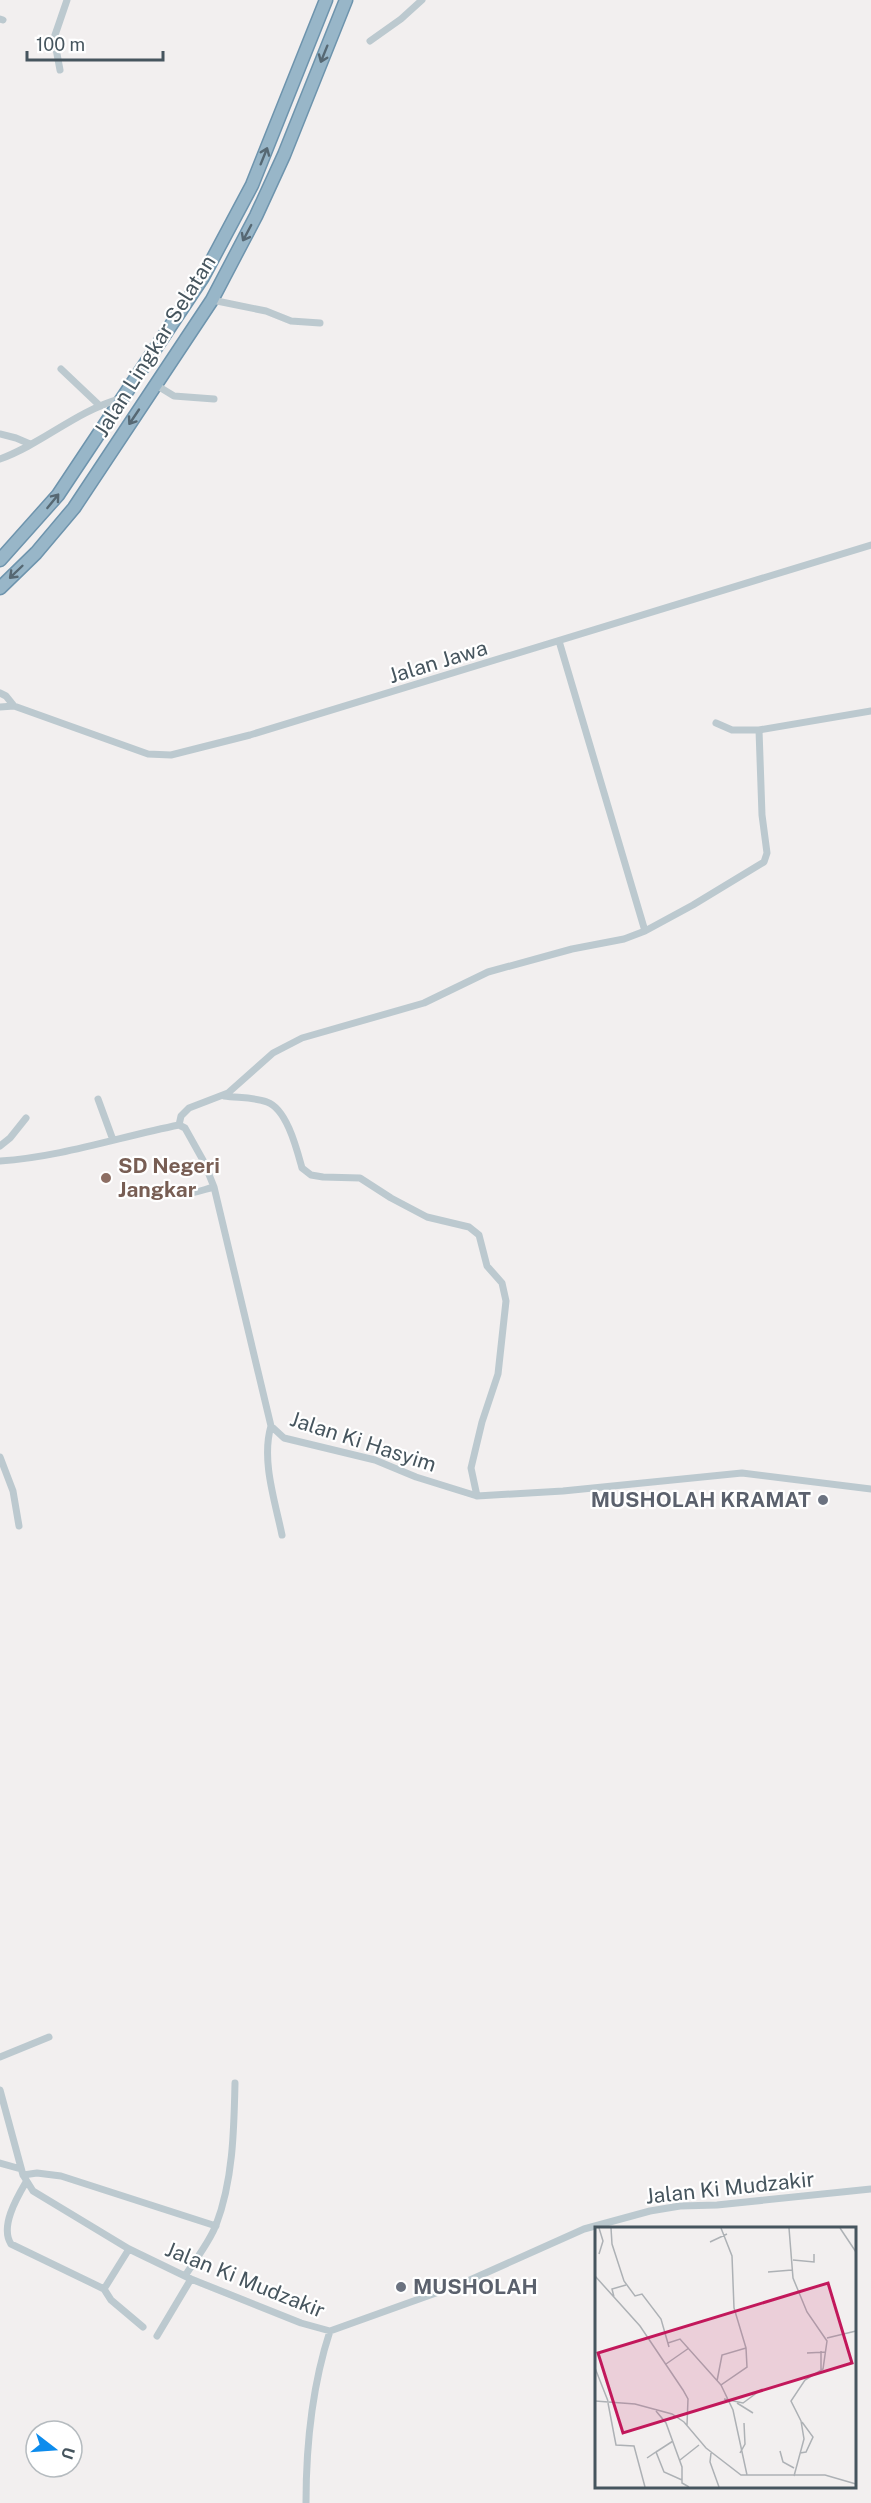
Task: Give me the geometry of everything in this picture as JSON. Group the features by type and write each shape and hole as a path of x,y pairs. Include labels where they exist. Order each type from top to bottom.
{"highway":[{"name":"Jalan Lingkar Selatan","path":"0,560 57,495 124,398 203,276 252,185 326,0"},
{"name":"Jalan Lingkar Selatan","path":"0,588 36,553 74,508 212,300 265,195 346,0"},
{"path":"295,81 311,87"}],"street":[{"path":"60,70 54,39 67,0"},
{"path":"370,41 401,19 422,0"},
{"path":"212,300 266,311 291,321 320,323"},
{"path":"60,369 99,405"},
{"path":"156,385 174,396 213,399"},
{"path":"0,459 17,453 99,405 124,398"},
{"path":"0,434 30,444"},
{"name":"Jalan Jawa","path":"0,707 14,706 148,754 171,754 250,735 344,708 871,545"},
{"path":"559,641 645,931"},
{"name":"Jalan Jawa","path":"0,693 6,696 14,706"},
{"path":"716,723 732,730 759,730 871,711"},
{"path":"0,1161 38,1158 179,1125 181,1116 189,1108 221,1096 242,1082 273,1053 302,1038 424,1003 488,972 572,949 614,942 645,931 693,905 767,858 762,815 759,730"},
{"path":"221,1096 261,1100 274,1105 289,1127 302,1168 306,1172 323,1178 360,1178 427,1217 469,1227 479,1235 487,1266 502,1283 506,1301 498,1374 482,1422 471,1468 477,1496"},
{"path":"98,1099 113,1140"},
{"path":"0,1146 26,1118"},
{"name":"Jalan Ki Hasyim","path":"179,1125 189,1134 214,1187 271,1426 284,1438 375,1460 416,1477 477,1496 563,1491 742,1473 871,1489"},
{"path":"161,1188 170,1194 179,1195 214,1187"},
{"path":"271,1426 268,1436 269,1464 282,1535"},
{"path":"0,1457 13,1491 19,1526"},
{"path":"0,2057 49,2037"},
{"path":"157,2337 216,2226 231,2163 235,2084"},
{"path":"0,2091 23,2175 5,2220 3,2235 5,2239 104,2289 111,2300 142,2327"},
{"path":"0,2163 23,2175 43,2173 60,2176 216,2226"},
{"name":"Jalan Ki Mudzakir","path":"23,2175 33,2192 129,2249 188,2278 300,2323 330,2331 461,2284 584,2229 650,2211 680,2206 717,2205 871,2189"},
{"path":"104,2289 129,2249"},
{"path":"306,2503 306,2457 318,2379 330,2331"}],"place":[{"name":"SD Negeri Jangkar","path":"106,1178"},
{"name":"MUSHOLAH KRAMAT","path":"823,1500"},
{"name":"MUSHOLAH","path":"401,2287"}]}
